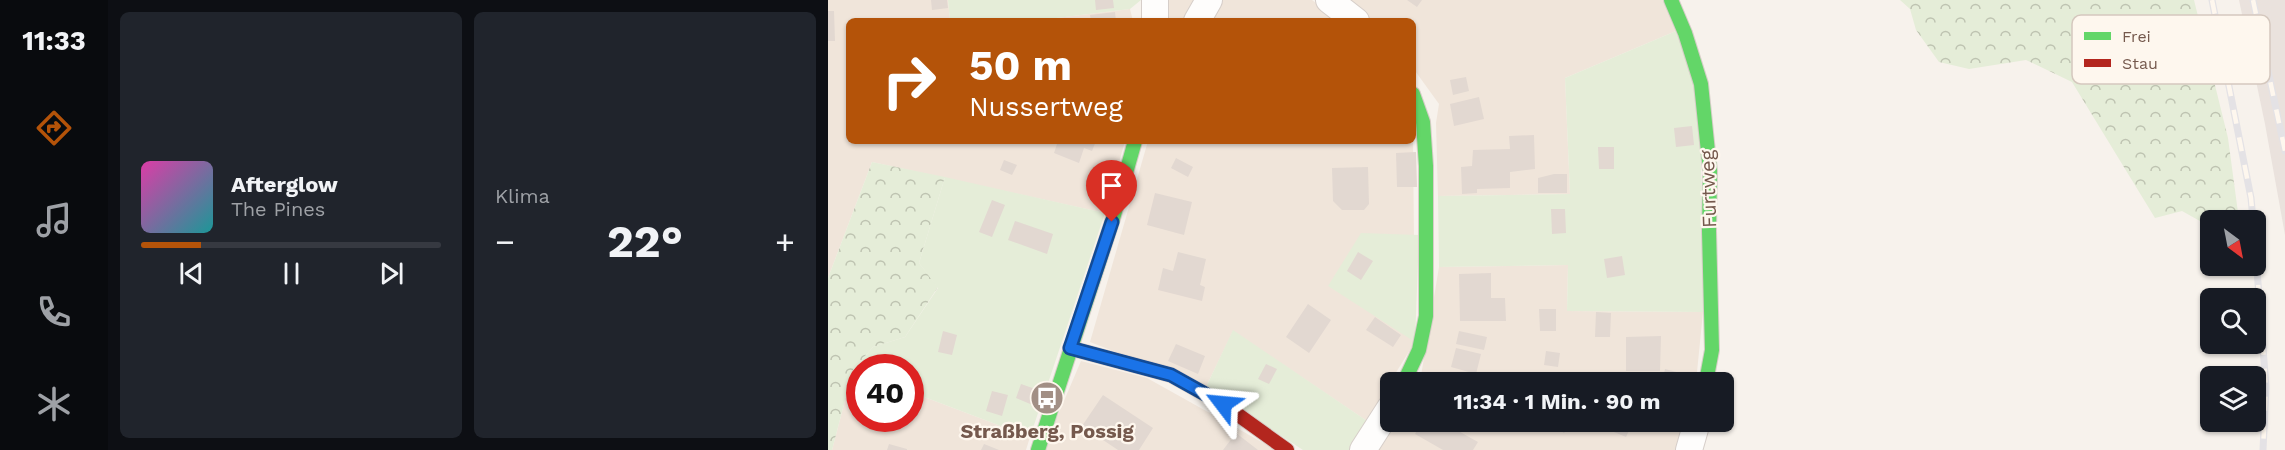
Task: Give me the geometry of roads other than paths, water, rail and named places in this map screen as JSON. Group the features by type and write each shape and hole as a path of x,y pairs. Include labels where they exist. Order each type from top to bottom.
{"street":[{"path":"1155,0 1155,18"},
{"path":"1199,18 1209,0"},
{"path":"1329,0 1352,18"},
{"name":"Furtweg","path":"1671,0 1685,33 1701,84 1710,171 1712,350 1708,372"},
{"path":"1409,372 1419,350 1426,315 1426,166 1423,122 1416,102"},
{"path":"1038,450 1112,222 1134,144"},
{"path":"1070,348 1171,375 1223,404 1287,450"},
{"path":"1363,450 1380,424"},
{"path":"1689,450 1694,432"}],"railway":[{"path":"2212,0 2215,15"},
{"path":"2253,0 2256,15"},
{"path":"2270,80 2285,151"},
{"path":"2229,84 2252,210"},
{"path":"2257,276 2266,387 2263,450"}],"place":[{"name":"Straßberg, Possig","path":"1047,398"}]}
